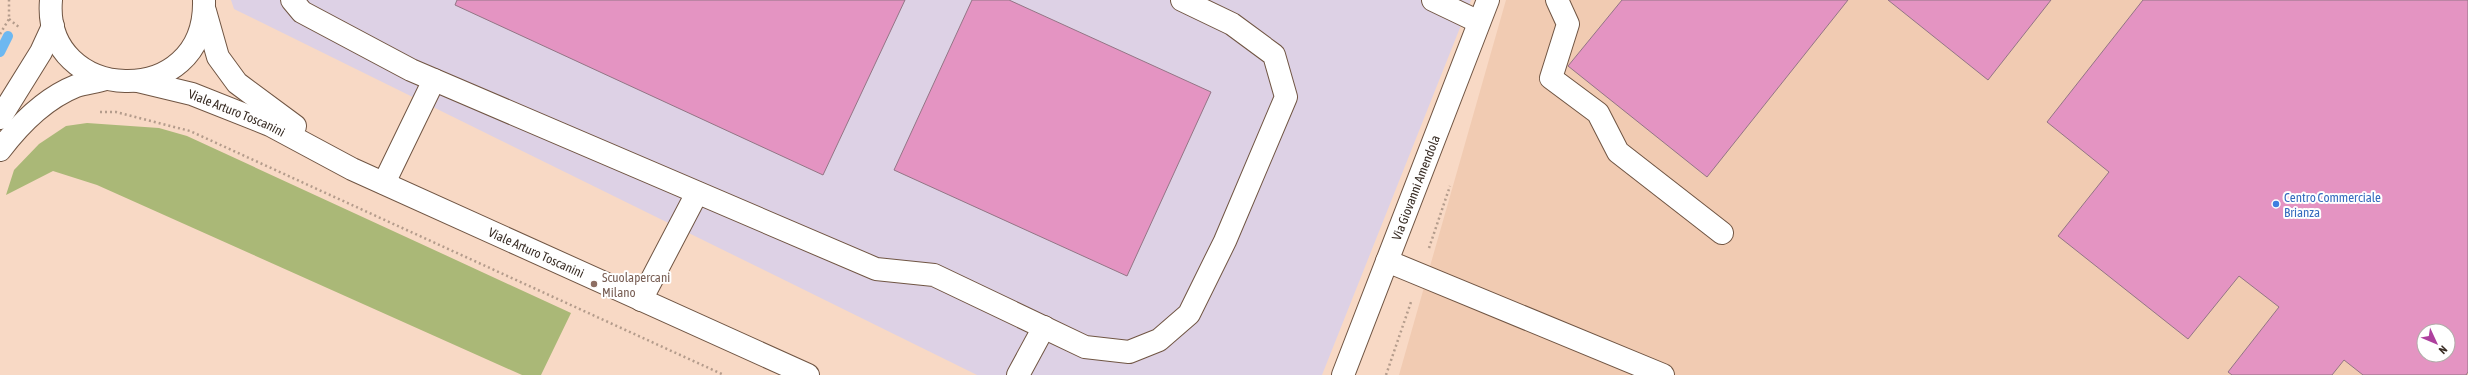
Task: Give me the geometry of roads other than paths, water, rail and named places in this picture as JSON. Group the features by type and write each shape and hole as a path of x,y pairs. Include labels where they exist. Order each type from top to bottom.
{"street":[{"path":"292,0 302,12 434,80 876,269 934,275 1085,347 1129,352 1159,340 1189,314 1226,241 1286,97 1274,55 1232,24 1182,0"},
{"path":"1433,0 1479,22"},
{"name":"Via Giovanni Amendola","path":"1343,375 1488,0"},
{"path":"1557,0 1568,24 1551,78 1598,113 1618,152 1722,233"},
{"path":"50,8 59,41 69,56 82,68 106,79 122,82 154,78 177,64 196,40 204,5"},
{"name":"Viale Arturo Toscanini","path":"204,5 218,57 237,83 352,169"},
{"path":"0,118 41,52 50,8"},
{"path":"0,150 30,117 52,101 76,86 106,79"},
{"path":"384,183 434,80"},
{"name":"Viale Arturo Toscanini","path":"138,81 192,94 270,125 352,169 808,375"},
{"path":"641,300 697,193"},
{"path":"1387,261 1663,375"},
{"path":"1018,375 1044,327"}],"waterway":[{"path":"0,52 8,36"}],"place":[{"name":"Centro Commerciale Brianza","path":"2276,204"},
{"name":"Scuolapercani Milano","path":"594,284"}]}
